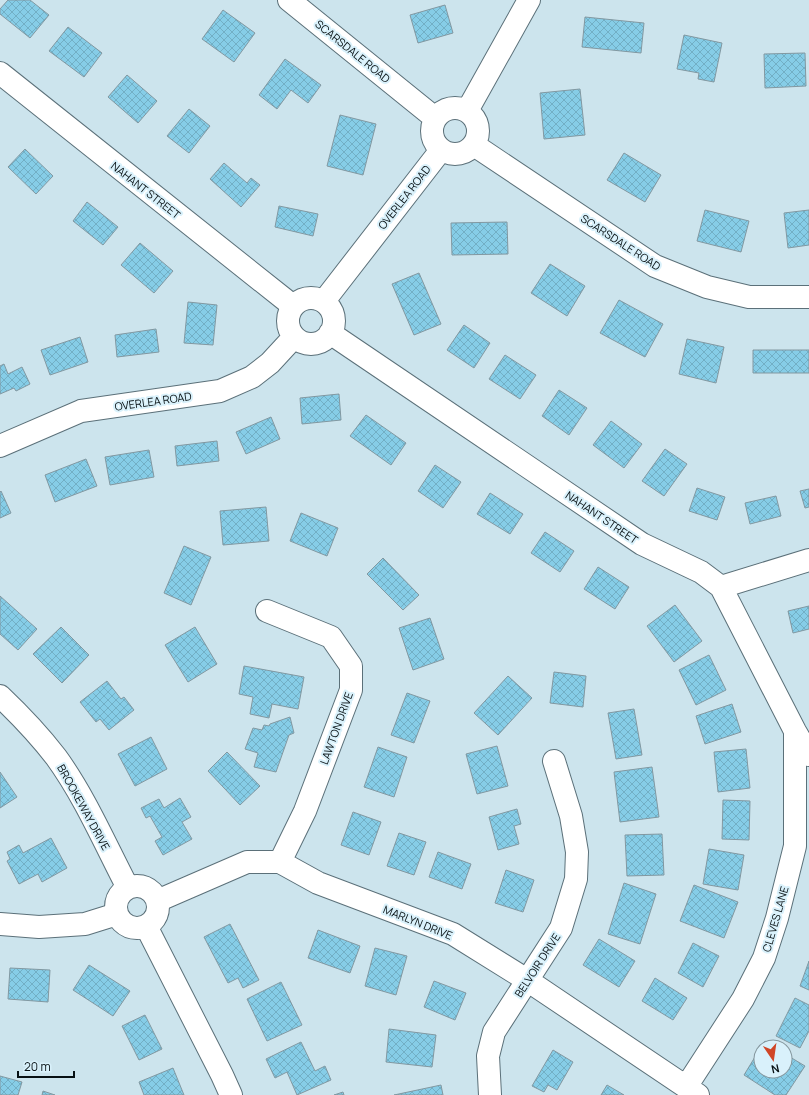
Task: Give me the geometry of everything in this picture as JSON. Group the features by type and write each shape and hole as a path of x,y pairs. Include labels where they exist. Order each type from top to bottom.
{"street":[{"name":"SCARSDALE ROAD","path":"289,0 436,118"},
{"path":"467,111 529,0"},
{"name":"NAHANT STREET","path":"0,74 293,306"},
{"path":"453,108 467,111 477,122 477,138 474,145 462,153 447,153 441,150 436,145 431,131 436,118 440,113 453,108"},
{"name":"SCARSDALE ROAD","path":"474,145 655,266 707,288 749,297 809,297"},
{"name":"OVERLEA ROAD","path":"324,301 441,150"},
{"path":"311,297 324,301 329,306 334,319 330,333 326,338 313,344 300,341 294,337 288,325 288,318 293,306 298,302 311,297"},
{"name":"NAHANT STREET","path":"330,333 642,544 701,572 721,587 795,731 809,755"},
{"name":"OVERLEA ROAD","path":"0,446 81,411 220,391 252,377 270,363 294,337"},
{"path":"721,587 809,560"},
{"name":"LAWTON DRIVE","path":"267,611 331,637 351,666 351,690 305,811 280,862"},
{"name":"BROOKEWAY DRIVE","path":"0,696 29,724 56,757 75,787 128,888"},
{"name":"CLEVES LANE","path":"692,1091 764,958 802,843 795,731"},
{"name":"BELVOIR DRIVE","path":"490,1095 488,1056 494,1032 561,928 576,879 577,852 573,831 554,761"},
{"name":"MARLYN DRIVE","path":"157,901 247,862 280,862 318,883 453,934 527,980 692,1091"},
{"path":"135,886 149,889 157,901 158,907 155,918 146,926 139,928 126,925 117,914 117,902 119,896 128,888 135,886"},
{"path":"0,924 39,927 85,924 117,914"},
{"path":"146,926 231,1095"}],"building":[{"path":"8,0 30,0 49,15 30,38 0,14 0,9"},
{"path":"445,5 453,33 418,43 410,15"},
{"path":"223,10 255,33 234,62 202,39"},
{"path":"585,17 644,23 641,53 582,47"},
{"path":"68,27 102,53 84,77 49,51"},
{"path":"684,35 722,43 714,82 698,79 699,73 677,69"},
{"path":"805,53 806,86 765,88 764,54"},
{"path":"285,59 321,85 308,103 291,90 277,109 259,95"},
{"path":"127,75 157,101 138,123 108,97"},
{"path":"580,89 585,135 544,139 540,93"},
{"path":"189,109 210,126 189,153 167,136"},
{"path":"340,115 376,124 363,175 327,166"},
{"path":"25,149 53,176 36,194 8,167"},
{"path":"624,153 661,175 645,202 607,180"},
{"path":"224,163 247,183 251,178 260,185 241,207 210,179"},
{"path":"87,202 118,227 103,245 73,221"},
{"path":"279,206 318,214 313,236 275,227"},
{"path":"705,210 749,221 741,252 697,241"},
{"path":"809,210 809,245 788,248 784,213"},
{"path":"507,222 508,254 452,255 451,223"},
{"path":"140,243 173,271 154,293 121,265"},
{"path":"550,264 585,286 567,316 531,293"},
{"path":"419,273 441,324 414,335 392,284"},
{"path":"619,300 663,324 645,357 600,333"},
{"path":"188,302 217,305 213,345 184,343"},
{"path":"464,325 490,343 474,368 447,350"},
{"path":"156,329 159,352 117,357 115,335"},
{"path":"80,337 88,362 50,375 41,350"},
{"path":"687,339 724,347 716,383 679,374"},
{"path":"753,350 809,350 809,373 753,373"},
{"path":"505,355 536,375 520,399 489,379"},
{"path":"4,364 8,374 22,367 30,384 16,391 14,388 0,394 0,366"},
{"path":"559,390 587,408 569,435 542,416"},
{"path":"339,394 341,420 302,424 300,398"},
{"path":"366,415 406,443 391,465 350,436"},
{"path":"271,417 280,439 246,454 236,432"},
{"path":"611,421 642,444 624,468 593,445"},
{"path":"217,441 219,461 177,466 175,446"},
{"path":"665,449 687,464 664,496 642,481"},
{"path":"149,450 154,477 110,485 105,457"},
{"path":"86,459 97,486 55,502 45,475"},
{"path":"435,465 461,482 443,508 418,491"},
{"path":"697,488 725,497 717,520 689,511"},
{"path":"809,489 809,507 805,508 800,491"},
{"path":"1,491 11,513 0,518 0,492"},
{"path":"490,493 523,514 510,534 477,514"},
{"path":"776,496 781,516 750,524 745,503"},
{"path":"266,507 269,541 223,545 220,511"},
{"path":"301,513 338,528 327,556 290,541"},
{"path":"545,532 574,551 560,572 531,553"},
{"path":"184,546 211,557 191,605 164,593"},
{"path":"383,558 419,595 403,610 367,574"},
{"path":"598,567 629,587 615,609 584,589"},
{"path":"0,596 37,629 18,650 0,634"},
{"path":"675,605 702,641 674,662 647,626"},
{"path":"809,606 809,629 793,633 788,611"},
{"path":"430,618 444,659 413,670 399,628"},
{"path":"61,627 89,655 62,683 33,654"},
{"path":"195,627 217,664 188,682 165,645"},
{"path":"709,655 726,690 696,705 679,670"},
{"path":"244,666 304,677 298,709 272,704 269,718 250,714 253,697 239,694"},
{"path":"554,672 586,676 583,707 550,703"},
{"path":"508,676 532,698 498,735 474,713"},
{"path":"107,681 121,699 124,697 134,710 109,730 100,719 96,722 80,702"},
{"path":"407,693 430,701 414,743 391,735"},
{"path":"732,704 741,732 705,744 696,716"},
{"path":"634,709 642,755 616,759 608,713"},
{"path":"290,717 294,733 289,735 276,772 254,767 258,753 245,749 253,728 262,730 264,725 269,726 270,724"},
{"path":"151,737 167,769 135,786 118,754"},
{"path":"497,746 508,786 477,794 466,754"},
{"path":"378,747 407,757 394,797 364,787"},
{"path":"746,749 750,788 718,792 714,752"},
{"path":"227,752 260,786 240,805 208,771"},
{"path":"652,767 659,817 620,822 614,772"},
{"path":"0,772 17,797 0,808"},
{"path":"180,798 191,817 182,822 192,839 163,855 155,841 162,837 150,816 146,818 141,808 159,799 164,808"},
{"path":"723,800 750,801 749,840 722,839"},
{"path":"517,809 521,824 514,826 519,844 498,850 489,817"},
{"path":"353,812 381,822 369,855 341,845"},
{"path":"399,833 426,842 414,875 387,866"},
{"path":"662,834 664,875 627,876 625,835"},
{"path":"51,838 67,868 42,882 38,874 19,884 7,861 10,859 7,852 19,845 23,853"},
{"path":"709,849 744,855 738,890 703,884"},
{"path":"438,852 471,864 462,889 429,877"},
{"path":"506,870 534,880 523,912 495,903"},
{"path":"624,883 656,894 640,944 608,934"},
{"path":"694,885 738,902 724,938 680,921"},
{"path":"230,924 259,980 243,988 238,978 228,983 204,937"},
{"path":"318,930 360,946 350,973 308,958"},
{"path":"599,939 635,961 619,987 583,965"},
{"path":"693,943 719,956 703,987 678,973"},
{"path":"375,948 407,956 396,995 365,986"},
{"path":"809,961 809,990 800,986"},
{"path":"89,965 130,991 113,1016 73,990"},
{"path":"10,968 50,970 48,1002 8,999"},
{"path":"655,978 687,998 673,1020 642,1001"},
{"path":"434,981 466,993 455,1020 424,1007"},
{"path":"281,982 302,1025 267,1041 247,999"},
{"path":"795,998 809,1005 809,1031 800,1048 793,1044 793,1039 782,1039 776,1036"},
{"path":"145,1015 162,1049 139,1060 122,1026"},
{"path":"389,1029 436,1035 432,1067 386,1062"},
{"path":"301,1042 315,1071 325,1066 331,1080 297,1095 287,1072 275,1078 266,1059"},
{"path":"553,1050 573,1062 557,1090 548,1085 544,1092 532,1086"},
{"path":"793,1059 805,1066 786,1095 775,1095 744,1075 753,1060 753,1079 793,1079"},
{"path":"173,1068 184,1095 144,1095 139,1082"},
{"path":"0,1076 22,1082 18,1095 0,1095"},
{"path":"441,1085 443,1095 394,1095"},
{"path":"607,1085 624,1095 601,1095"},
{"path":"43,1091 55,1095 42,1095"},
{"path":"343,1092 344,1095 334,1095"}]}
